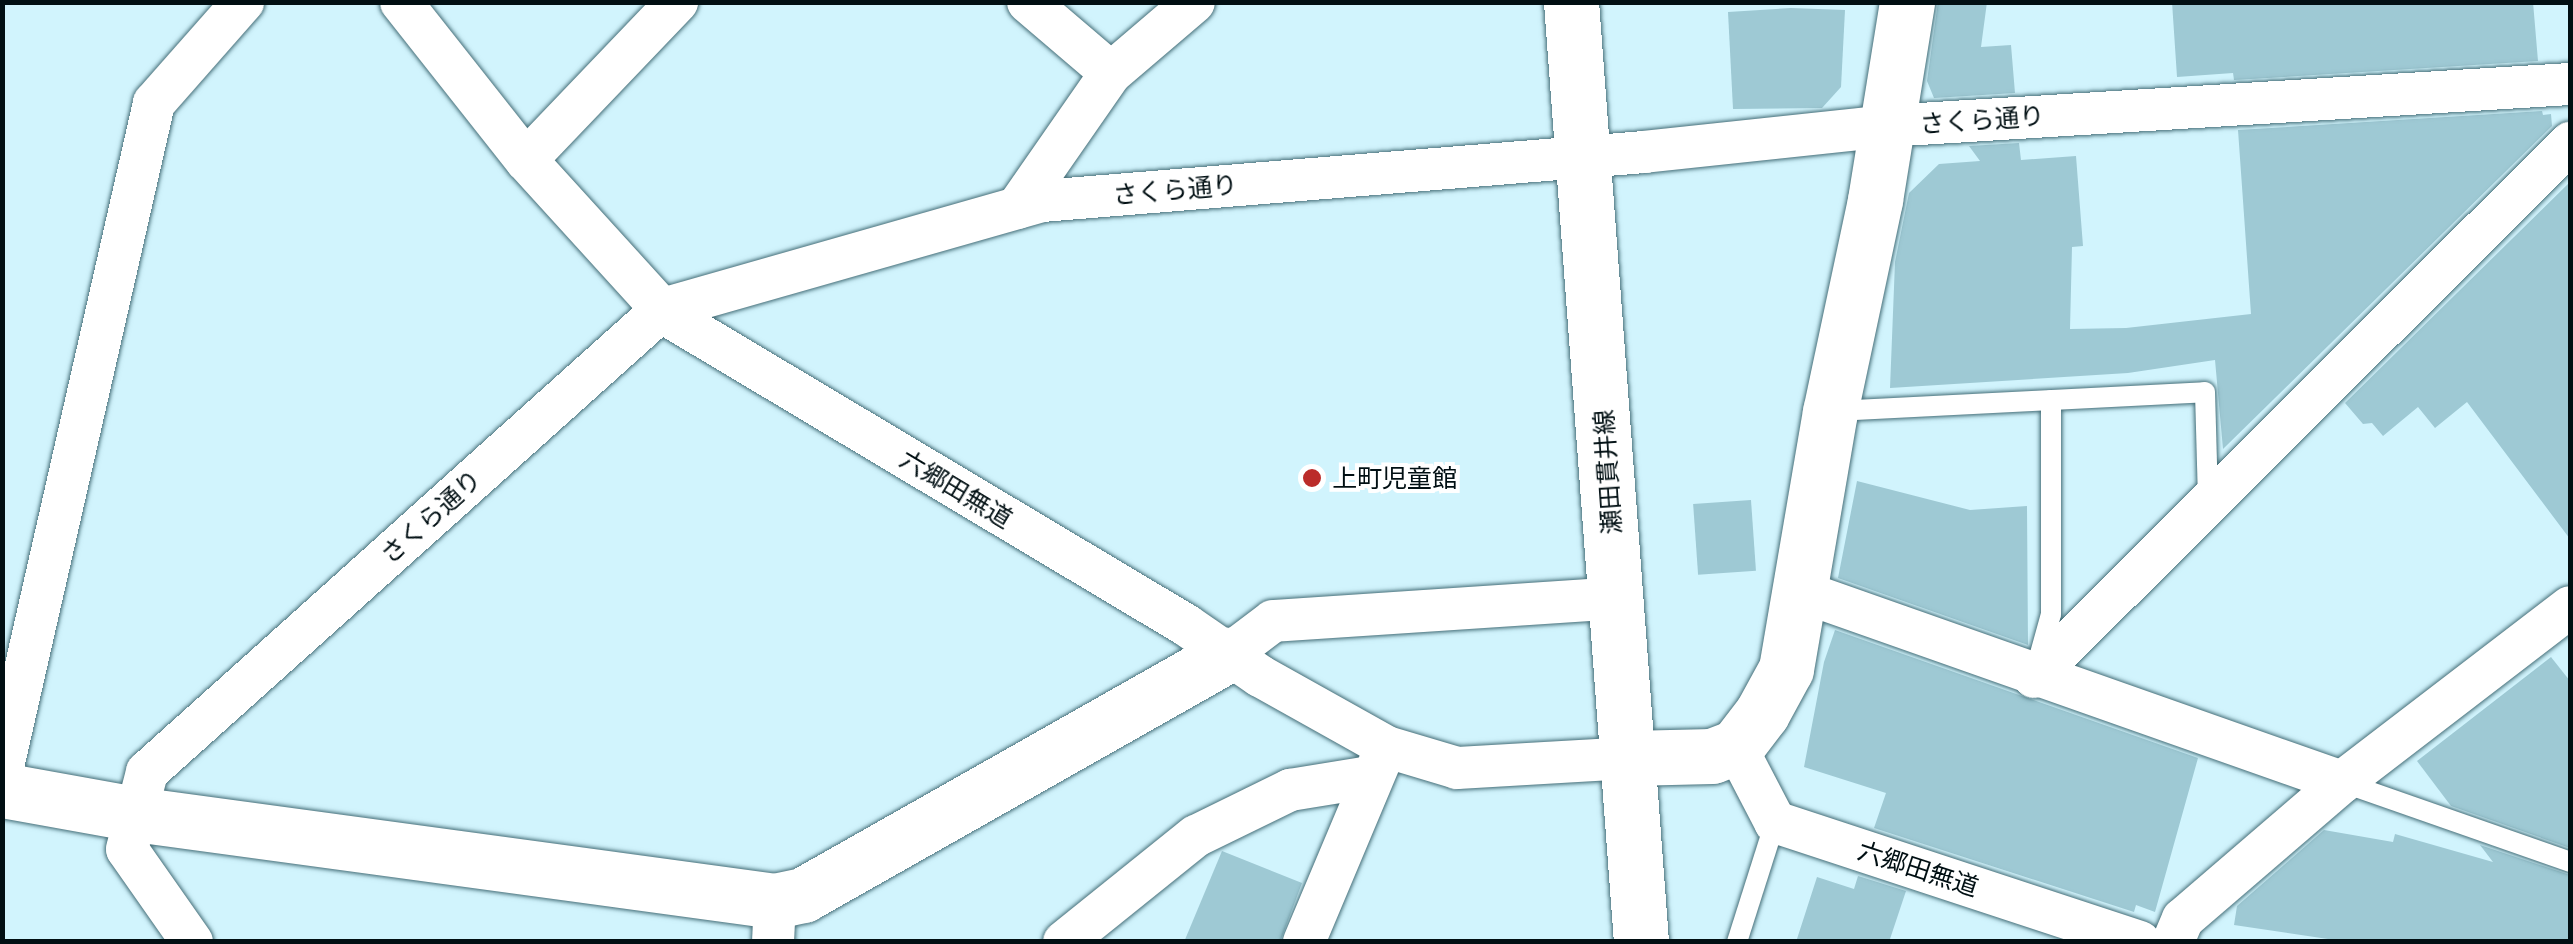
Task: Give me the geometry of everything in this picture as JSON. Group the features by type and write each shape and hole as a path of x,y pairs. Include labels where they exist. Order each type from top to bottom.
{"street":[{"path":"2,771 154,103 243,2"},
{"name":"六郷田無道","path":"401,2 526,160 663,310 1228,655 1379,762 1457,768 1629,758"},
{"path":"526,160 678,2"},
{"path":"1028,2 1111,74"},
{"path":"1017,208 1111,74 1194,2"},
{"name":"瀬田貫井線","path":"1571,2 1641,942"},
{"path":"1629,758 1712,756 1736,747 1762,713 1786,669 1907,2"},
{"name":"さくら通り","path":"192,942 127,849 147,772 663,310 1042,201 1584,156 1887,126 2570,84"},
{"path":"2034,677 2570,144"},
{"path":"1800,591 2034,677 2342,782"},
{"path":"2,790 774,921 803,896 1228,655 1273,621 1617,598"},
{"path":"2173,942 2183,919 2342,782 2570,608"},
{"path":"1736,747 1775,822"},
{"path":"1064,942 1196,836 1290,790 1379,762"},
{"path":"1304,942 1379,762"},
{"name":"六郷田無道","path":"1775,822 2140,942"}],"lane":[{"path":"1830,412 2205,392 2208,500"},
{"path":"2034,677 2051,614 2051,400"},
{"path":"2342,782 2570,862"},
{"path":"1737,942 1775,822"}],"building":[{"path":"1938,2 1987,2 1981,47 2011,45 2015,93 1934,98 1927,81"},
{"path":"2172,2 2533,2 2538,61 2234,80 2233,73 2177,77"},
{"path":"1845,10 1841,87 1822,108 1733,109 1728,12"},
{"path":"2542,111 2543,115 2551,114 2552,126 2223,449 2215,360 2128,373 1890,388 1895,262 1909,193 1939,164 1980,161 1969,146 2019,143 2021,160 2076,156 2083,246 2072,247 2070,329 2126,328 2251,314 2238,130"},
{"path":"2570,182 2570,539 2467,402 2435,428 2418,407 2383,436 2372,423 2363,424 2345,403"},
{"path":"1857,481 1970,510 2027,506 2028,645 1838,578"},
{"path":"1751,500 1756,571 1698,575 1693,504"},
{"path":"1835,630 2198,758 2155,912 2136,905 2134,912 1874,828 1886,793 1804,767 1824,662"},
{"path":"2551,657 2570,681 2570,848 2451,806 2417,761"},
{"path":"2324,830 2393,842 2395,834 2493,862 2480,845 2570,875 2570,942 2348,942 2234,925 2237,906"},
{"path":"1222,851 1302,883 1280,942 1184,942"},
{"path":"1858,876 1906,891 1889,942 1796,942 1817,877 1854,889"}],"place":[{"name":"上町児童館","path":"1312,478"}]}
